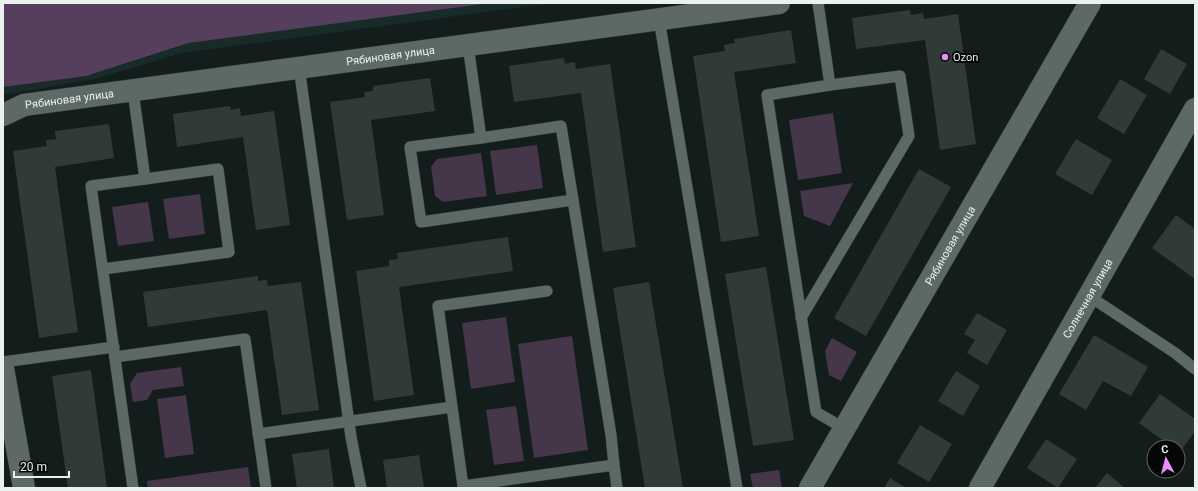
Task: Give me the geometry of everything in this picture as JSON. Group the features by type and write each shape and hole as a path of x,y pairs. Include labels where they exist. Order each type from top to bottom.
{"street":[{"name":"Рябиновая улица","path":"3,116 24,106 133,90 779,3"},
{"name":"Рябиновая улица","path":"810,488 1090,3"},
{"name":"Солнечная улица","path":"980,488 1195,109"},
{"path":"3,368 24,488"}],"lane":[{"path":"818,3 830,85"},
{"path":"659,20 737,488"},
{"path":"468,45 481,138"},
{"path":"299,67 349,421 361,488"},
{"path":"801,318 909,136 900,76 767,95 801,318 816,412 845,428"},
{"path":"133,90 145,179"},
{"path":"573,200 421,222 410,147 561,126 573,200 611,435 617,488"},
{"path":"103,269 229,252 218,169 91,186 133,488"},
{"path":"547,291 438,306 464,486 614,465"},
{"path":"1089,296 1195,369"},
{"path":"3,362 245,339 266,488"},
{"path":"258,434 452,407"}],"shaded area":[{"path":"3,3 553,3 182,53 91,80 3,95"},
{"path":"3,3 490,3 188,43 86,76 3,87"},
{"path":"833,113 842,173 798,180 789,120"},
{"path":"537,145 543,188 496,195 490,151"},
{"path":"481,153 487,196 443,202 435,196 431,167 437,159"},
{"path":"853,183 830,226 804,216 800,191"},
{"path":"200,194 205,234 169,239 163,199"},
{"path":"148,202 154,241 118,246 112,207"},
{"path":"506,317 515,382 471,389 462,323"},
{"path":"572,336 588,450 534,458 518,344"},
{"path":"832,338 857,352 841,381 829,375 825,351"},
{"path":"181,367 184,386 153,390 147,400 133,402 130,384 137,373"},
{"path":"186,395 194,454 165,458 157,399"},
{"path":"516,406 524,461 494,465 486,410"},
{"path":"248,467 251,488 148,488 147,481"},
{"path":"779,470 782,488 753,488 750,474"}],"building":[{"path":"910,10 911,15 923,13 924,19 958,14 976,144 940,150 925,40 856,49 852,18"},
{"path":"791,30 796,63 734,72 759,236 721,242 693,56 725,51 724,45 735,43 734,39"},
{"path":"1161,49 1187,64 1170,94 1144,79"},
{"path":"564,58 565,64 575,62 576,69 610,64 636,247 603,252 581,93 514,102 509,66"},
{"path":"430,78 435,111 371,120 384,215 347,220 330,102 365,97 364,92 373,91 373,86"},
{"path":"1120,79 1147,95 1124,134 1097,118"},
{"path":"230,106 231,110 240,108 241,116 274,111 290,225 256,230 243,137 177,147 173,114"},
{"path":"109,124 114,158 55,167 78,332 39,338 13,151 47,146 46,140 56,139 55,131"},
{"path":"1076,139 1112,160 1092,195 1055,174"},
{"path":"919,169 951,187 866,336 834,318"},
{"path":"1176,215 1195,229 1195,279 1152,248"},
{"path":"508,237 513,271 399,287 414,395 374,401 356,271 389,266 389,260 398,259 397,253"},
{"path":"766,267 794,440 753,446 725,274"},
{"path":"258,276 258,281 267,280 268,286 301,282 319,410 282,415 267,310 148,327 143,292"},
{"path":"649,282 683,488 645,488 613,288"},
{"path":"977,313 1007,330 987,365 967,353 975,340 964,334"},
{"path":"1094,335 1148,367 1131,396 1103,381 1086,410 1059,394"},
{"path":"91,370 107,488 68,488 52,376"},
{"path":"956,371 980,386 963,416 938,401"},
{"path":"1160,394 1195,419 1195,431 1186,444 1186,439 1161,439 1139,423"},
{"path":"920,425 952,444 929,482 897,463"},
{"path":"1046,439 1077,459 1058,488 1027,468"},
{"path":"329,449 334,488 297,488 292,454"},
{"path":"419,455 424,488 387,488 383,460"},
{"path":"1107,473 1125,488 1095,488"},
{"path":"890,478 906,488 884,488"}],"place":[{"name":"Ozon","path":"945,57"}]}
